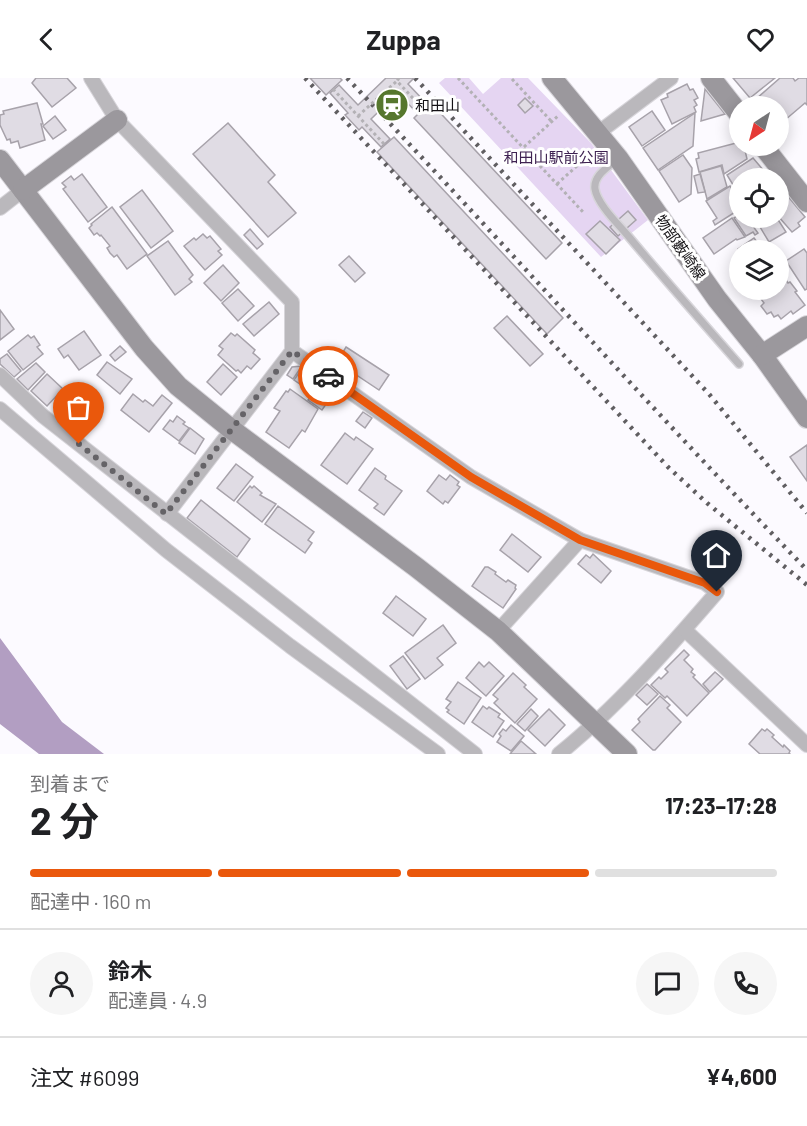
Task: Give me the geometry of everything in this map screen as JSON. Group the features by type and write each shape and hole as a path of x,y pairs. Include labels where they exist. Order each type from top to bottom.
{"street":[{"path":"91,78 117,120 292,302 292,351 166,514"},
{"name":"物部藪崎線","path":"552,78 593,139 618,158 717,299 762,355 807,418"},
{"path":"593,139 671,78"},
{"path":"711,78 729,101"},
{"path":"0,208 117,120"},
{"path":"771,156 807,202"},
{"path":"0,160 144,348 178,386 498,632 627,754"},
{"path":"762,355 807,326"},
{"path":"292,351 471,477 580,540 705,583 717,592 685,630 596,724 559,754"},
{"path":"0,375 44,416 166,514 475,754"},
{"path":"0,409 166,550 438,754"},
{"path":"498,632 580,540"},
{"path":"685,630 807,745"}],"lane":[{"path":"618,158 599,175 596,181 595,189 604,207 739,364"}],"path":[{"path":"458,78 584,212"},
{"path":"358,116 398,79 423,109"},
{"path":"512,79 552,122"},
{"path":"333,89 384,144"},
{"path":"524,147 558,116"},
{"path":"557,184 587,157 593,139"}],"green space":[{"name":"和田山駅前公園","path":"445,78 469,78 483,94 501,78 528,78 591,143 648,220 601,257 439,83"}],"shaded area":[{"path":"0,638 62,722 104,754 39,754 0,724"}],"building":[{"path":"36,78 67,78 76,88 52,107 32,83"},
{"path":"310,78 340,78 342,80 326,95"},
{"path":"386,78 414,78 408,84 427,104 417,113 398,93 371,119 390,139 381,147 362,127 359,130 345,115 348,113 330,93 339,85 358,105"},
{"path":"733,78 775,78 752,96 748,96"},
{"path":"780,78 793,78 795,81 799,78 807,78 807,105 805,103 789,117 789,96 759,96"},
{"path":"687,84 698,98 694,100 697,105 694,107 696,112 672,124 661,100 668,97 667,94"},
{"path":"705,89 725,114 701,121"},
{"path":"525,98 533,106 525,113 518,105"},
{"path":"430,102 562,243 546,259 414,118"},
{"path":"37,103 45,140 20,148 18,141 11,143 10,139 7,140 0,125 0,115 4,114 3,111"},
{"path":"652,111 665,130 642,146 629,127"},
{"path":"695,113 693,146 658,170 643,148"},
{"path":"55,116 66,130 53,139 43,126"},
{"path":"228,123 275,175 268,182 296,213 268,237 193,154"},
{"path":"394,137 563,318 547,334 377,152"},
{"path":"729,145 729,156 746,156 747,159 733,168 729,168 724,174 722,165 699,172 696,159 699,158 698,153"},
{"path":"683,155 692,168 691,194 679,202 659,171"},
{"path":"753,158 762,168 738,168"},
{"path":"721,166 727,187 707,199 700,172"},
{"path":"82,174 107,207 88,222 63,189 66,187 62,183 71,176 74,180"},
{"path":"700,174 705,192 698,193 694,176"},
{"path":"729,187 729,216 715,225 713,221 717,218 706,201"},
{"path":"142,190 173,231 151,248 120,207"},
{"path":"789,198 805,217 798,223 800,226 792,232 788,228"},
{"path":"112,207 147,254 127,269 117,255 114,257 110,253 107,248 110,246 101,235 97,233 94,235 89,228"},
{"path":"628,211 636,220 618,236 610,227"},
{"path":"729,220 729,228 739,228 745,237 729,240 729,244 714,254 703,238"},
{"path":"600,221 620,240 606,254 586,234"},
{"path":"741,228 754,228 758,233 755,235 753,232 746,236"},
{"path":"761,228 783,228 786,232 772,240 768,240"},
{"path":"250,229 263,244 257,249 244,235"},
{"path":"203,234 207,238 210,236 221,249 218,251 222,255 205,270 184,246"},
{"path":"168,241 193,275 189,279 192,282 175,295 147,256"},
{"path":"804,249 807,253 807,289 805,290 789,266 789,259"},
{"path":"349,256 365,273 355,282 339,265"},
{"path":"223,265 239,283 221,301 204,283"},
{"path":"790,282 805,305 793,314 791,311 781,319 778,315 774,317 771,312 767,314 761,306 764,303 762,300 789,300"},
{"path":"238,289 254,306 238,321 222,303"},
{"path":"269,302 279,314 254,336 243,324"},
{"path":"0,310 14,329 0,340"},
{"path":"507,316 543,354 530,366 494,328"},
{"path":"84,331 101,355 79,370 68,355 64,358 58,349"},
{"path":"231,333 235,336 237,334 255,350 253,353 260,359 251,369 247,366 241,373 218,355 223,349 219,346"},
{"path":"28,335 31,338 34,336 40,345 37,347 43,354 23,370 8,351"},
{"path":"120,346 126,352 115,361 110,355"},
{"path":"346,347 389,375 379,390 337,362"},
{"path":"7,354 21,371 14,377 0,364 0,359"},
{"path":"107,362 132,379 120,394 97,375"},
{"path":"36,363 45,372 28,390 17,379"},
{"path":"223,364 237,377 221,395 207,382"},
{"path":"302,366 293,379 287,375 292,367"},
{"path":"303,367 336,390 322,410 308,400 313,393 294,380"},
{"path":"47,374 63,389 47,406 31,391"},
{"path":"290,389 318,409 305,432 302,430 289,448 266,432 280,411 274,408"},
{"path":"133,394 153,406 162,395 172,403 149,432 121,410"},
{"path":"363,412 372,418 365,428 356,421"},
{"path":"177,416 189,428 179,441 163,429 170,420 173,422"},
{"path":"190,428 204,439 195,454 179,443"},
{"path":"345,433 354,440 356,437 373,449 347,484 321,465"},
{"path":"807,445 807,481 790,457"},
{"path":"236,464 253,477 234,501 217,488"},
{"path":"375,468 386,476 385,479 402,491 384,515 374,508 378,504 359,490"},
{"path":"439,475 446,480 450,475 459,482 457,485 460,487 448,503 445,501 443,504 427,491"},
{"path":"250,486 252,488 254,486 262,493 260,495 276,504 262,522 237,502"},
{"path":"201,500 250,539 237,557 187,518"},
{"path":"278,506 314,532 308,540 312,543 305,553 265,524"},
{"path":"512,534 541,557 528,572 500,550"},
{"path":"593,554 611,571 601,583 578,564 586,555 590,558"},
{"path":"485,567 496,572 495,574 506,582 508,580 516,585 516,589 503,608 472,586"},
{"path":"396,596 426,619 413,636 383,613"},
{"path":"443,625 456,643 437,658 443,665 425,679 405,653"},
{"path":"684,650 689,655 684,660 693,669 691,672 695,675 693,677 709,693 687,716 667,696 665,698 651,685 668,672 665,669"},
{"path":"403,656 420,679 407,689 390,666"},
{"path":"479,662 484,667 489,662 504,676 486,696 466,678"},
{"path":"715,672 723,679 710,692 703,684"},
{"path":"513,673 537,699 515,723 494,703 498,699 493,695"},
{"path":"458,682 481,698 464,724 447,712 449,710 446,708 451,702 446,699"},
{"path":"647,684 658,694 647,705 636,695"},
{"path":"660,696 670,705 667,708 681,722 653,750 632,730 640,722 638,719"},
{"path":"483,706 500,714 498,717 504,721 493,737 472,722"},
{"path":"531,709 538,716 525,731 517,724"},
{"path":"549,709 565,725 545,746 528,730"},
{"path":"511,725 524,736 511,751 497,742 503,729 506,731"},
{"path":"762,729 765,731 767,729 774,735 772,737 783,747 784,745 790,754 760,754 749,744"},
{"path":"521,741 536,754 510,754"}],"railway":[{"path":"305,78 668,467 707,503 807,585"},
{"path":"347,78 807,570"},
{"path":"415,78 709,394 807,513"}],"way so far":[{"path":"79,444 166,514 292,351 328,376"}],"place":[{"name":"和田山","path":"392,105"}],"route":[{"path":"328,376 471,477 580,540 705,583 717,592"}]}
